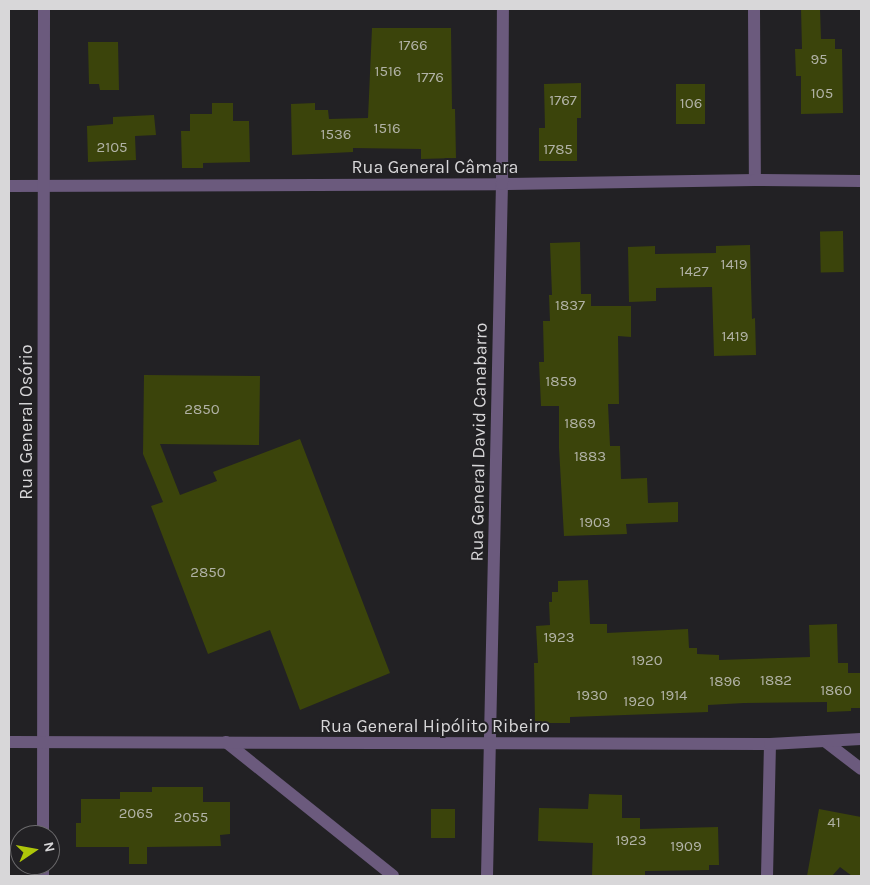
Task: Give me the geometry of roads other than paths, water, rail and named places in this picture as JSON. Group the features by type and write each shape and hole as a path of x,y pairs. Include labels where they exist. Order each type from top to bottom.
{"street":[{"name":"Rua General Osório","path":"43,825 44,9"},
{"name":"Rua General David Canabarro","path":"488,876 502,184 503,9"},
{"path":"754,9 755,180"},
{"name":"Rua General Câmara","path":"9,186 502,184 755,180 861,181"},
{"name":"Rua General Hipólito Ribeiro","path":"9,742 770,744 861,739"},
{"path":"226,742 393,876"},
{"path":"826,742 861,769"},
{"path":"767,876 770,744"}]}
